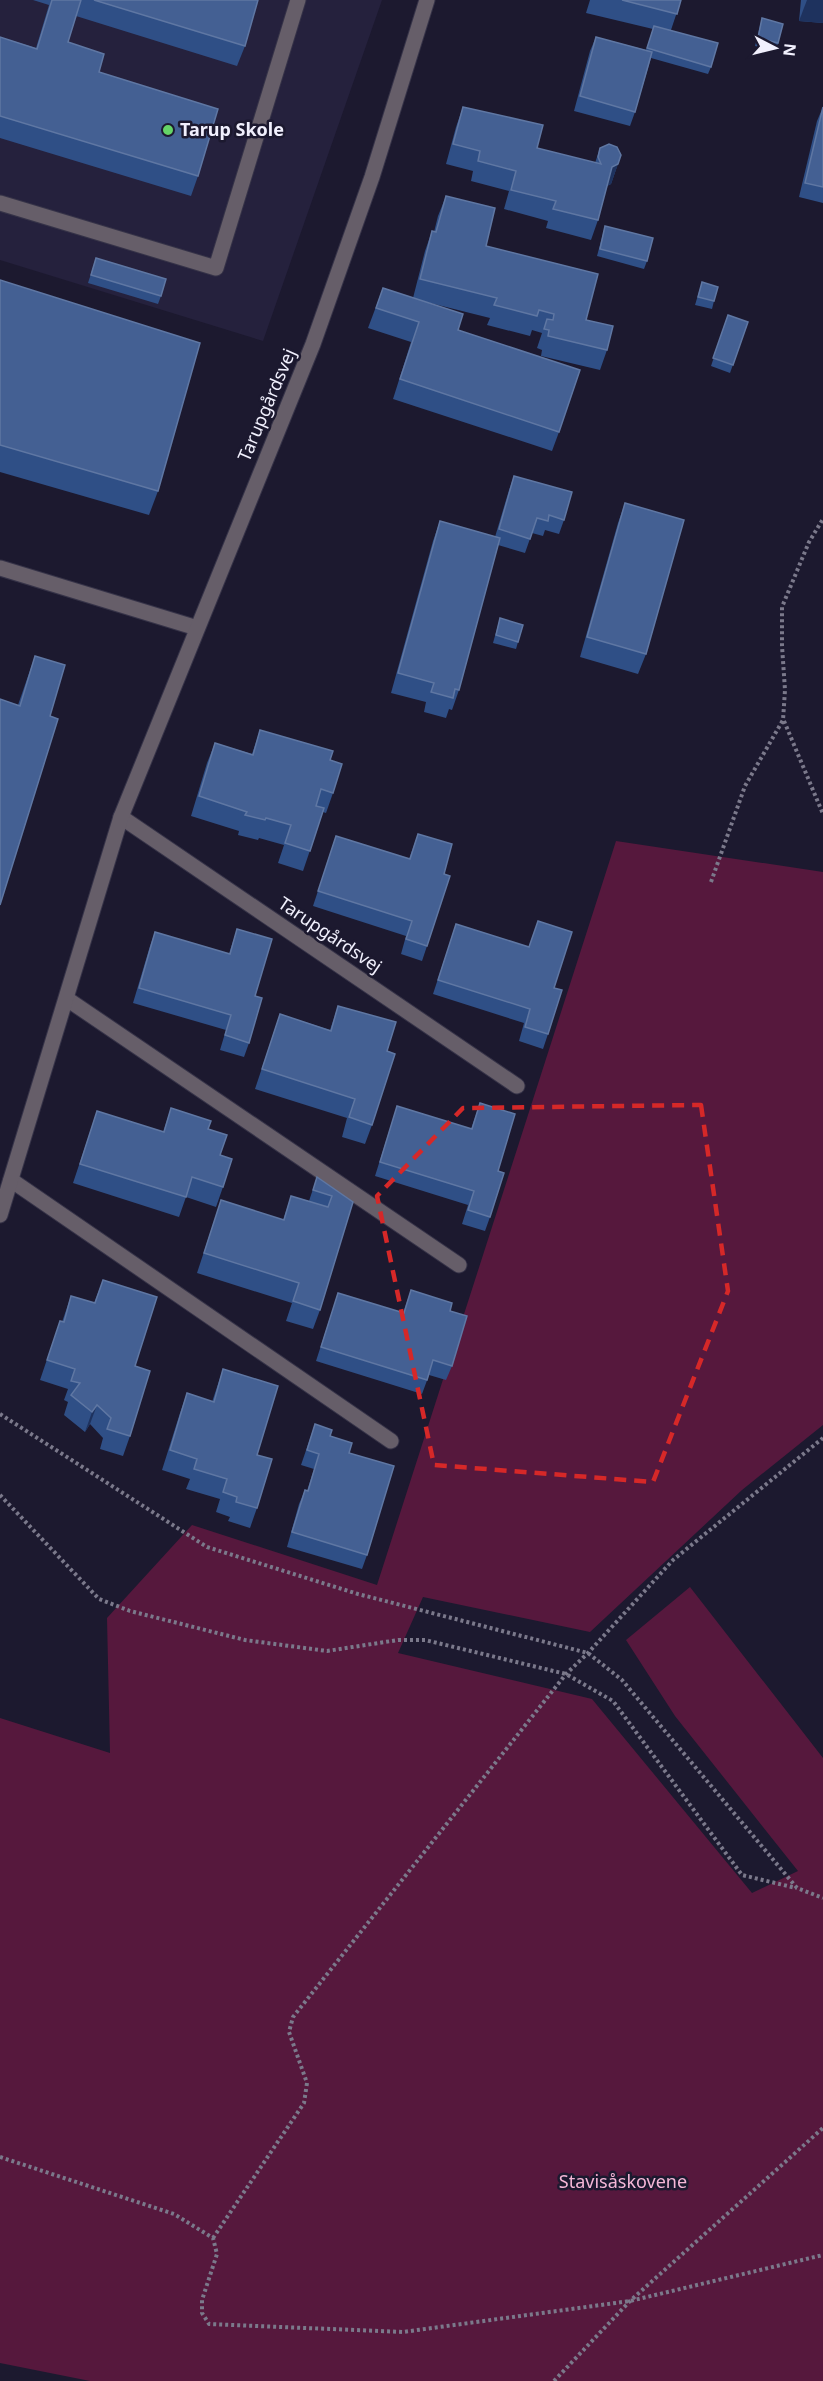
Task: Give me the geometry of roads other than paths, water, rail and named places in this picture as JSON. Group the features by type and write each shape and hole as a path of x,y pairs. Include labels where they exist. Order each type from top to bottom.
{"street":[{"path":"0,203 216,268 298,0"},
{"name":"Tarupgårdsvej","path":"0,1215 121,817 313,344 372,177 428,0"},
{"path":"0,568 197,628"},
{"name":"Tarupgårdsvej","path":"121,817 517,1086"},
{"path":"67,999 459,1265"},
{"path":"11,1180 391,1441"}],"place":[{"name":"Tarup Skole","path":"168,130"}],"park label":[{"name":"Stavisåskovene","path":"623,2182"}]}
